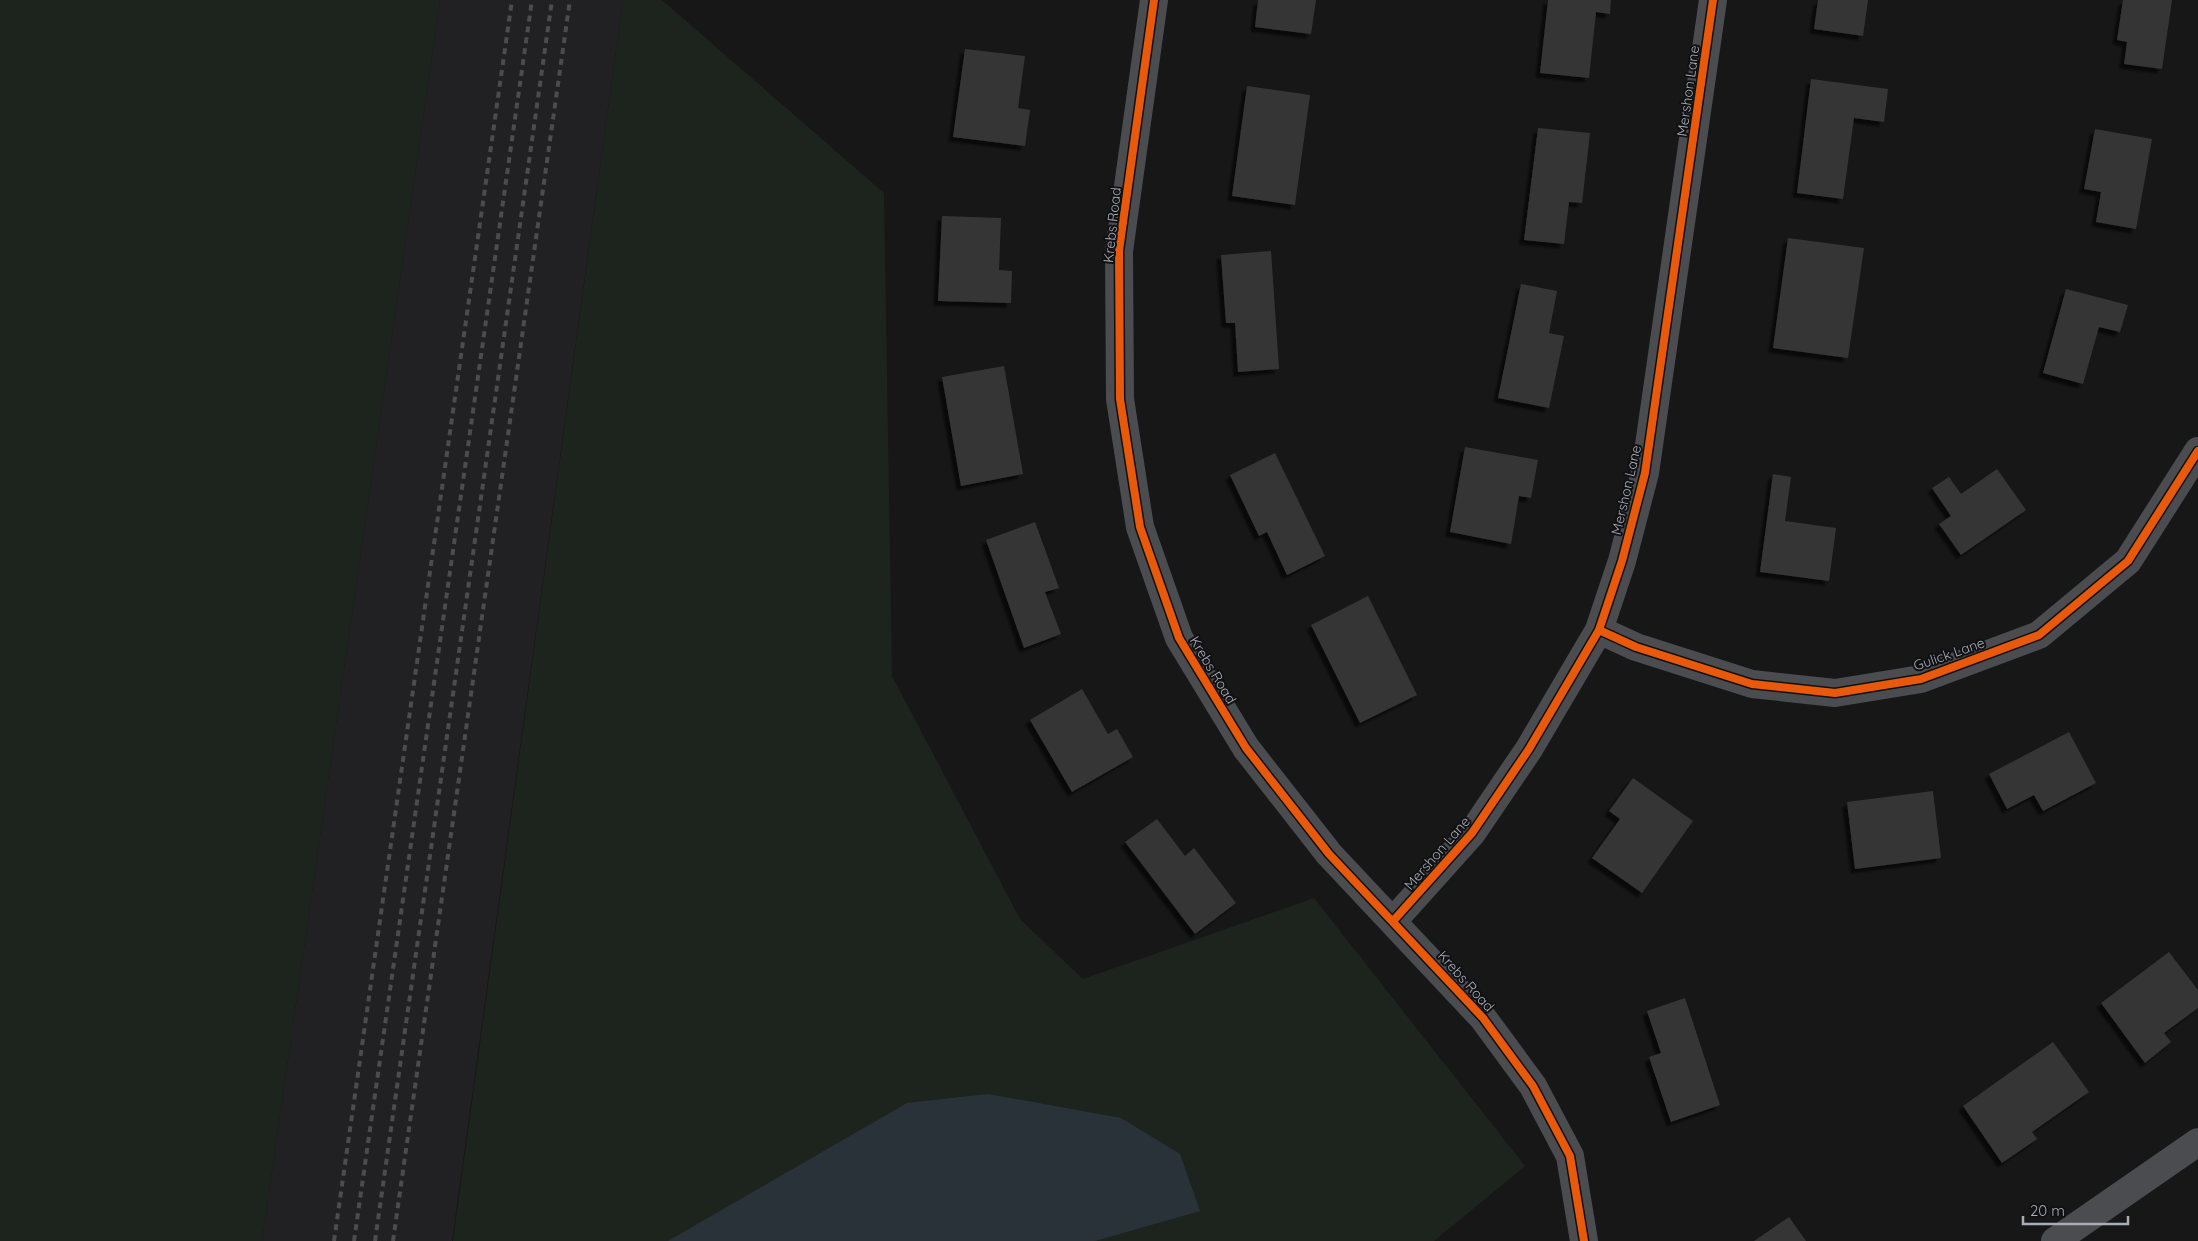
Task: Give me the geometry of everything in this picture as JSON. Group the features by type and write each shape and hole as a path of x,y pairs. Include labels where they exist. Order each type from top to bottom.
{"street":[{"name":"Krebs Road","path":"1154,0 1119,251 1120,399 1140,527 1179,638 1246,748 1329,854 1394,920 1483,1018 1533,1086 1570,1156 1584,1241"},
{"name":"Mershon Lane","path":"1394,920 1472,833 1529,749 1599,630 1622,561 1645,473 1714,0"},
{"name":"Gulick Lane","path":"1599,630 1636,647 1752,684 1835,693 1922,679 2039,635 2128,561 2198,451"},
{"path":"2055,1241 2198,1142"}],"shaded area":[{"path":"0,0 440,0 262,1241 0,1241"},
{"path":"440,0 623,0 452,1241 262,1241"},
{"path":"623,0 662,0 884,193 892,676 1020,919 1083,979 1314,898 1525,1166 1434,1241 453,1241"},
{"path":"988,1094 1121,1118 1180,1154 1200,1211 1095,1241 668,1241 907,1103"}],"building":[{"path":"1258,0 1316,0 1311,34 1255,27"},
{"path":"1548,0 1611,0 1610,14 1596,12 1589,78 1540,73"},
{"path":"1818,0 1868,0 1863,36 1814,29"},
{"path":"2123,0 2172,0 2162,69 2124,64 2127,42 2117,40"},
{"path":"965,49 1025,56 1018,108 1030,110 1025,146 953,137"},
{"path":"1811,79 1888,89 1884,122 1854,118 1843,199 1797,193"},
{"path":"1247,86 1310,95 1295,205 1232,196"},
{"path":"1538,128 1590,133 1582,203 1569,202 1564,244 1524,240"},
{"path":"2095,129 2152,139 2136,229 2096,222 2101,192 2084,189"},
{"path":"942,216 1001,218 999,270 1012,271 1011,303 938,301"},
{"path":"1788,238 1864,248 1848,358 1773,348"},
{"path":"1271,251 1279,369 1238,372 1235,323 1226,323 1221,255"},
{"path":"1521,284 1557,291 1549,333 1564,336 1549,408 1498,398"},
{"path":"2066,289 2128,305 2120,332 2099,327 2083,384 2043,373"},
{"path":"1004,366 1023,474 961,486 942,377"},
{"path":"1465,447 1538,460 1531,498 1519,496 1511,544 1450,532"},
{"path":"1275,453 1325,556 1287,575 1267,532 1259,536 1230,475"},
{"path":"1997,469 2026,510 1961,555 1939,524 1951,516 1932,488 1949,477 1961,494"},
{"path":"1773,474 1791,477 1785,521 1836,528 1829,581 1760,572"},
{"path":"1035,522 1059,588 1045,592 1061,634 1024,648 986,540"},
{"path":"1368,596 1417,695 1360,723 1311,625"},
{"path":"1082,689 1108,734 1117,729 1133,757 1072,792 1030,720"},
{"path":"2069,732 2096,783 2043,811 2034,795 2007,809 1989,774"},
{"path":"1633,778 1693,821 1642,893 1592,858 1620,819 1609,811"},
{"path":"1933,791 1941,858 1855,869 1847,802"},
{"path":"1157,819 1185,856 1194,848 1236,903 1195,934 1125,842"},
{"path":"2169,952 2198,990 2198,1008 2164,1033 2171,1042 2145,1063 2101,1003"},
{"path":"1685,998 1720,1105 1671,1122 1649,1057 1661,1053 1647,1011"},
{"path":"2053,1042 2089,1092 2032,1132 2037,1139 2002,1163 1963,1106"},
{"path":"1789,1217 1806,1241 1754,1241"}],"railway":[{"path":"334,1241 512,0"},
{"path":"354,1241 532,0"},
{"path":"375,1241 552,0"},
{"path":"393,1241 570,0"}],"cycle path":[{"path":"1154,0 1119,251 1120,399 1140,527 1179,638 1246,748 1329,854 1483,1018 1533,1086 1570,1156 1584,1241"},
{"path":"1394,920 1472,833 1529,749 1599,630 1622,561 1645,473 1713,0"},
{"path":"1599,630 1636,647 1752,684 1835,693 1921,679 2039,635 2128,561 2198,451"}]}
